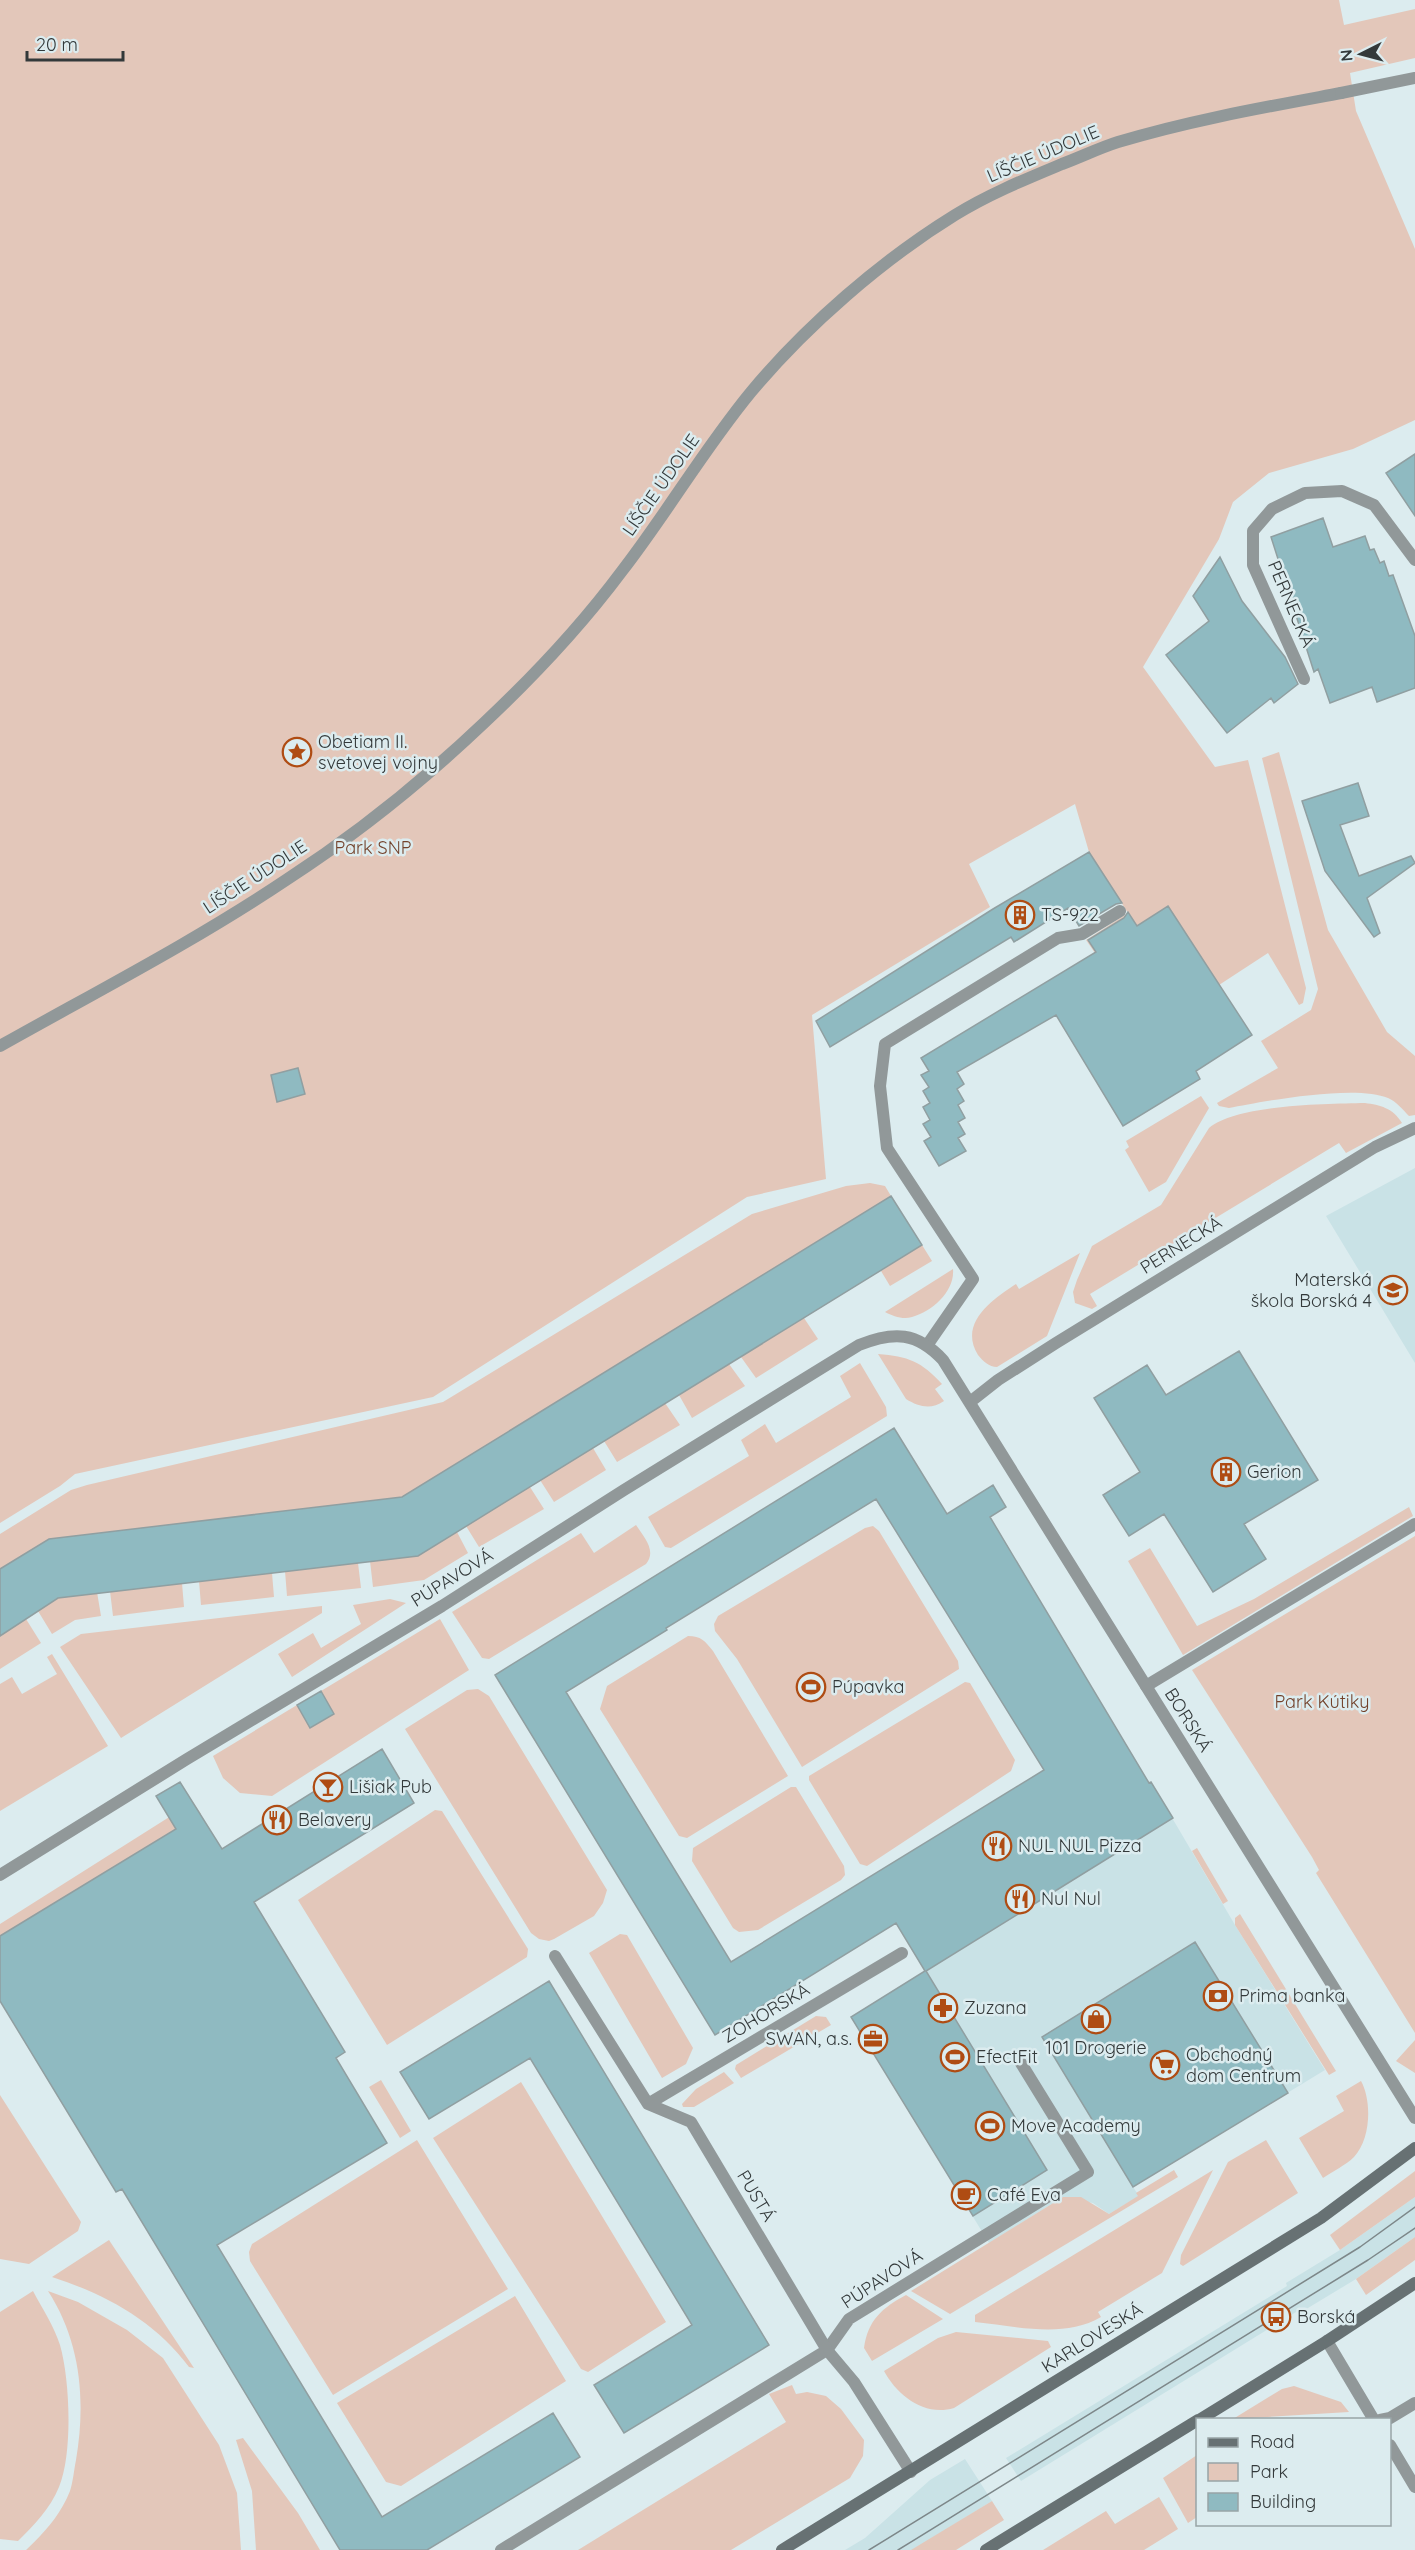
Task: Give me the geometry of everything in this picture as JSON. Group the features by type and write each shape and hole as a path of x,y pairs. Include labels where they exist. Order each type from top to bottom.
{"main road":[{"name":"KARLOVESKÁ","path":"782,2550 1321,2217 1415,2148"},
{"path":"1201,2418 1327,2341 1415,2283"},
{"path":"986,2550 1196,2421"}],"street":[{"name":"LÍŠČIE ÚDOLIE","path":"0,1046 216,924 285,881 345,839 484,723 557,651 621,573 718,435 747,398 825,313 882,267 955,214 1016,183 1114,143 1221,115 1415,78"},
{"name":"PERNECKÁ","path":"1304,679 1253,565 1253,531 1272,509 1305,493 1342,491 1374,505 1415,560"},
{"path":"928,1344 973,1279 887,1148 880,1086 885,1044 1058,938 1082,934 1120,911"},
{"name":"PERNECKÁ","path":"970,1402 998,1380 1056,1343 1375,1147 1415,1128"},
{"name":"PÚPAVOVÁ","path":"0,1875 186,1759 442,1606 859,1345 877,1337 895,1335 928,1344"},
{"name":"BORSKÁ","path":"928,1344 943,1360 970,1402 1415,2118"},
{"path":"1146,1686 1415,1524"},
{"name":"ZOHORSKÁ","path":"648,2104 902,1953"},
{"path":"555,1956 648,2104"},
{"name":"PÚPAVOVÁ","path":"501,2550 827,2350 849,2319 1088,2172 1019,2060"},
{"name":"PUSTÁ","path":"648,2104 691,2122 827,2350 854,2382 911,2472"},
{"path":"1327,2341 1373,2418"},
{"path":"1390,2418 1415,2403"},
{"path":"1391,2448 1415,2487"}],"shaded area":[{"name":"Materská škola Borská 4","path":"1415,1168 1415,1363 1326,1216"},
{"path":"1151,1782 1235,1925 1325,2070 1133,2187 1139,2196 1109,2214 1093,2203 1063,2197 989,2243 851,2017 925,1971 904,1935"},
{"path":"1415,2197 1415,2237 1356,2279 1303,2311 1301,2309 1021,2481 1006,2458 1287,2286 1286,2283 1340,2250"},
{"path":"965,2459 992,2501 913,2550 845,2550 865,2538 930,2480"}],"green space":[{"name":"Park SNP","path":"0,0 1339,0 1344,25 1415,9 1415,58 1350,73 1356,111 1415,249 1415,420 1353,449 1269,473 1233,502 1219,539 1143,667 1215,767 1248,760 1306,988 1303,1003 1299,1005 1268,953 1219,985 1095,953 1086,940 1128,913 1089,852 1075,804 969,864 990,907 812,1015 826,1179 747,1197 433,1397 75,1474 60,1486 0,1523"},
{"path":"1279,752 1328,930 1387,1032 1415,1056 1415,1115 1409,1116 1397,1103 1373,1094 1310,1095 1229,1108 1219,1106 1217,1103 1278,1068 1261,1041 1311,1010 1318,989 1262,758"},
{"path":"1201,1096 1209,1108 1166,1182 1149,1192 1125,1150 1129,1147 1126,1141"},
{"path":"1365,1103 1386,1108 1402,1123 1346,1153 1339,1143 1090,1294 1097,1306 1092,1309 1075,1303 1073,1292 1092,1246 1161,1205 1209,1128 1222,1120 1261,1110 1307,1105"},
{"path":"870,1183 885,1186 891,1196 402,1497 49,1539 0,1569 0,1534 71,1490 443,1402 752,1214 846,1186"},
{"path":"922,1245 932,1261 890,1286 881,1271"},
{"path":"1080,1253 1047,1336 997,1367 984,1361 978,1355 972,1333 981,1313 1016,1284 1019,1289"},
{"path":"953,1269 953,1277 946,1292 928,1310 905,1318 885,1312"},
{"path":"804,1318 818,1339 756,1378 741,1357"},
{"path":"878,1354 898,1356 921,1365 942,1384 935,1389 944,1401 934,1406 925,1406 906,1399"},
{"path":"860,1363 886,1407 887,1416 671,1548 665,1547 648,1517 749,1456 741,1440 765,1424 776,1443 851,1397 840,1376"},
{"path":"729,1364 745,1386 692,1418 679,1395"},
{"path":"665,1403 680,1425 617,1462 604,1441"},
{"path":"593,1448 606,1470 554,1502 540,1480"},
{"path":"530,1487 544,1509 479,1547 466,1526"},
{"path":"1409,1507 1413,1516 1183,1655 1128,1561 1150,1548 1197,1626 1254,1599"},
{"path":"636,1525 650,1549 646,1564 489,1659 482,1658 452,1612 581,1533 594,1553"},
{"path":"873,1526 879,1531 958,1661 959,1669 802,1767 737,1659 715,1631 714,1624 718,1616 865,1528"},
{"path":"457,1532 468,1553 424,1580 373,1587 370,1561 418,1556"},
{"name":"Park Kútiky","path":"1415,1536 1415,2033 1316,1873 1319,1870 1312,1857 1192,1670"},
{"path":"358,1563 361,1588 287,1596 285,1571"},
{"path":"272,1573 274,1597 201,1605 199,1581"},
{"path":"182,1583 184,1607 113,1616 110,1591"},
{"path":"97,1592 101,1616 75,1620 52,1634 38,1611 58,1598"},
{"path":"390,1599 406,1603 292,1677 278,1654 313,1633 321,1648 361,1624 353,1605"},
{"path":"322,1606 322,1613 121,1738 60,1647 81,1634"},
{"path":"26,1619 41,1643 0,1669 0,1636"},
{"path":"440,1619 469,1670 272,1796 240,1793 223,1778 213,1756 297,1705 310,1728 334,1714 321,1691"},
{"path":"688,1636 702,1640 713,1651 788,1776 687,1838 679,1836 600,1709 607,1686"},
{"path":"52,1654 108,1746 0,1811 0,1684 12,1677 22,1694 57,1674 47,1657"},
{"path":"965,1682 970,1683 1015,1760 1011,1771 867,1866 860,1864 809,1780 809,1776"},
{"path":"478,1689 489,1696 607,1890 603,1903 594,1916 549,1941 539,1939 531,1933 405,1729 467,1690"},
{"path":"791,1787 796,1787 844,1866 845,1875 841,1880 758,1930 739,1932 733,1928 692,1861 693,1848"},
{"path":"193,1802 201,1814 0,1936 0,1924"},
{"path":"435,1810 442,1811 528,1949 527,1957 387,2045 298,1900"},
{"path":"1197,1848 1228,1901 1223,1904 1192,1851"},
{"path":"1240,1914 1336,2071 1329,2075 1235,1925 1235,1918"},
{"path":"620,1934 627,1935 693,2048 686,2064 662,2078 589,1953"},
{"path":"816,2016 826,2017 831,2025 741,2078 735,2069 736,2065"},
{"path":"1415,2040 1415,2073 1396,2061"},
{"path":"724,2072 734,2083 694,2107 683,2107 682,2104 696,2089"},
{"path":"381,2080 411,2131 400,2138 369,2087"},
{"path":"1361,2081 1365,2089 1368,2109 1364,2140 1354,2157 1323,2178 1299,2138 1344,2111 1336,2096"},
{"path":"521,2082 666,2322 588,2372 581,2369 433,2138"},
{"path":"0,2095 81,2222 78,2231 29,2264 0,2259"},
{"path":"417,2140 508,2289 333,2395 250,2261 249,2252 252,2244"},
{"path":"1266,2140 1298,2193 1183,2266 1180,2264 1181,2255 1228,2162"},
{"path":"1174,2170 1178,2177 950,2314 911,2291 1063,2197 1081,2197 1109,2214 1138,2196 1136,2193"},
{"path":"1213,2170 1162,2273 1098,2312 1101,2317 1087,2324 1055,2329 975,2322 975,2315"},
{"path":"1415,2171 1415,2197 1340,2250 1330,2235"},
{"path":"1415,2237 1415,2260 1366,2295 1356,2279"},
{"path":"109,2240 194,2368 189,2367 161,2336 128,2311 91,2292 52,2277"},
{"path":"33,2291 60,2345 68,2396 68,2436 59,2487 41,2516 18,2541 0,2539 0,2312"},
{"path":"48,2291 78,2302 127,2330 163,2358 219,2445 237,2493 241,2550 26,2550 51,2524 66,2500 72,2484 79,2438 80,2394 74,2351 59,2310"},
{"path":"906,2295 943,2319 872,2361 864,2348 873,2322 883,2310"},
{"path":"515,2296 566,2381 401,2486 386,2482 337,2403"},
{"path":"956,2332 1048,2341 1051,2347 954,2408 943,2410 922,2407 904,2396 884,2371 938,2338"},
{"path":"792,2385 796,2394 807,2392 826,2396 841,2409 864,2440 863,2456 850,2478 731,2550 578,2550 786,2422 769,2394"},
{"path":"1294,2386 1341,2402 1349,2412 1235,2418 1282,2389"},
{"path":"243,2438 298,2513 320,2550 256,2550 252,2491 236,2440"},
{"path":"1196,2456 1196,2518 1188,2523 1163,2478"},
{"path":"1159,2497 1178,2529 1144,2550 1043,2550 1106,2511 1115,2524"},
{"path":"992,2501 1004,2520 956,2550 911,2550"}],"building":[{"path":"1415,454 1415,516 1386,473"},
{"path":"1323,518 1333,547 1365,536 1370,550 1374,549 1380,563 1384,561 1389,576 1393,575 1415,636 1415,688 1377,702 1372,687 1330,703 1318,669 1314,672 1271,537"},
{"path":"1220,557 1242,601 1285,657 1298,684 1274,703 1271,698 1227,733 1166,655 1209,621 1193,596"},
{"path":"1358,783 1369,816 1340,825 1359,876 1411,856 1415,863 1367,898 1380,933 1374,937 1325,871 1302,801"},
{"path":"1089,852 1122,903 1116,904 1079,926 1068,908 1014,942 1011,937 830,1047 816,1021 993,909"},
{"path":"1168,906 1252,1035 1196,1071 1200,1079 1123,1126 1056,1015 957,1072 964,1084 957,1089 964,1101 958,1105 965,1118 958,1122 965,1134 958,1138 966,1151 939,1166 924,1141 931,1137 923,1124 930,1120 923,1107 930,1103 923,1091 929,1087 921,1075 929,1071 921,1058 1096,952 1088,940 1124,918 1128,912 1137,926"},
{"path":"298,1068 305,1094 277,1102 271,1075"},
{"path":"891,1196 922,1245 418,1556 58,1598 0,1636 0,1569 49,1539 402,1497"},
{"name":"Gerion","path":"1239,1351 1318,1480 1244,1524 1266,1559 1213,1592 1164,1514 1129,1536 1103,1495 1140,1472 1094,1398 1147,1365 1166,1395"},
{"path":"894,1428 947,1514 993,1485 1006,1507 990,1517 1149,1783 1151,1782 1173,1818 926,1971 1047,2170 973,2216 851,2017 925,1971 896,1923 715,2035 495,1675","holes":["876,1499 1044,1770 731,1962 566,1692"]},
{"path":"321,1691 334,1714 310,1728 297,1705"},
{"path":"382,1749 414,1803 254,1902 345,2052 336,2058 387,2143 217,2245 382,2517 553,2413 580,2457 427,2550 340,2550 122,2189 116,2192 0,2001 0,1936 176,1829 156,1796 180,1782 222,1849"},
{"name":"Obchodný dom Centrum","path":"1195,1942 1288,2093 1133,2187 1042,2037"},
{"path":"549,1981 769,2345 624,2433 594,2385 692,2325 530,2058 429,2119 400,2072"}],"tram line":[{"path":"869,2550 1360,2247 1415,2207"},
{"path":"898,2550 1368,2260 1415,2228"}],"place":[{"name":"Obetiam II. svetovej vojny","path":"297,752"},
{"name":"TS-922","path":"1020,915"},
{"name":"Materská škola Borská 4","path":"1393,1290"},
{"name":"Gerion","path":"1226,1472"},
{"name":"Púpavka","path":"811,1687"},
{"name":"Lišiak Pub","path":"328,1787"},
{"name":"Belavery","path":"277,1820"},
{"name":"NUL NUL Pizza","path":"997,1846"},
{"name":"Nul Nul","path":"1020,1899"},
{"name":"Prima banka","path":"1218,1996"},
{"name":"Zuzana","path":"943,2008"},
{"name":"101 Drogerie","path":"1096,2019"},
{"name":"SWAN, a.s.","path":"873,2039"},
{"name":"EfectFit","path":"955,2057"},
{"name":"Obchodný dom Centrum","path":"1165,2065"},
{"name":"Move Academy","path":"990,2126"},
{"name":"Café Eva","path":"966,2195"},
{"name":"Borská","path":"1276,2317"}]}
